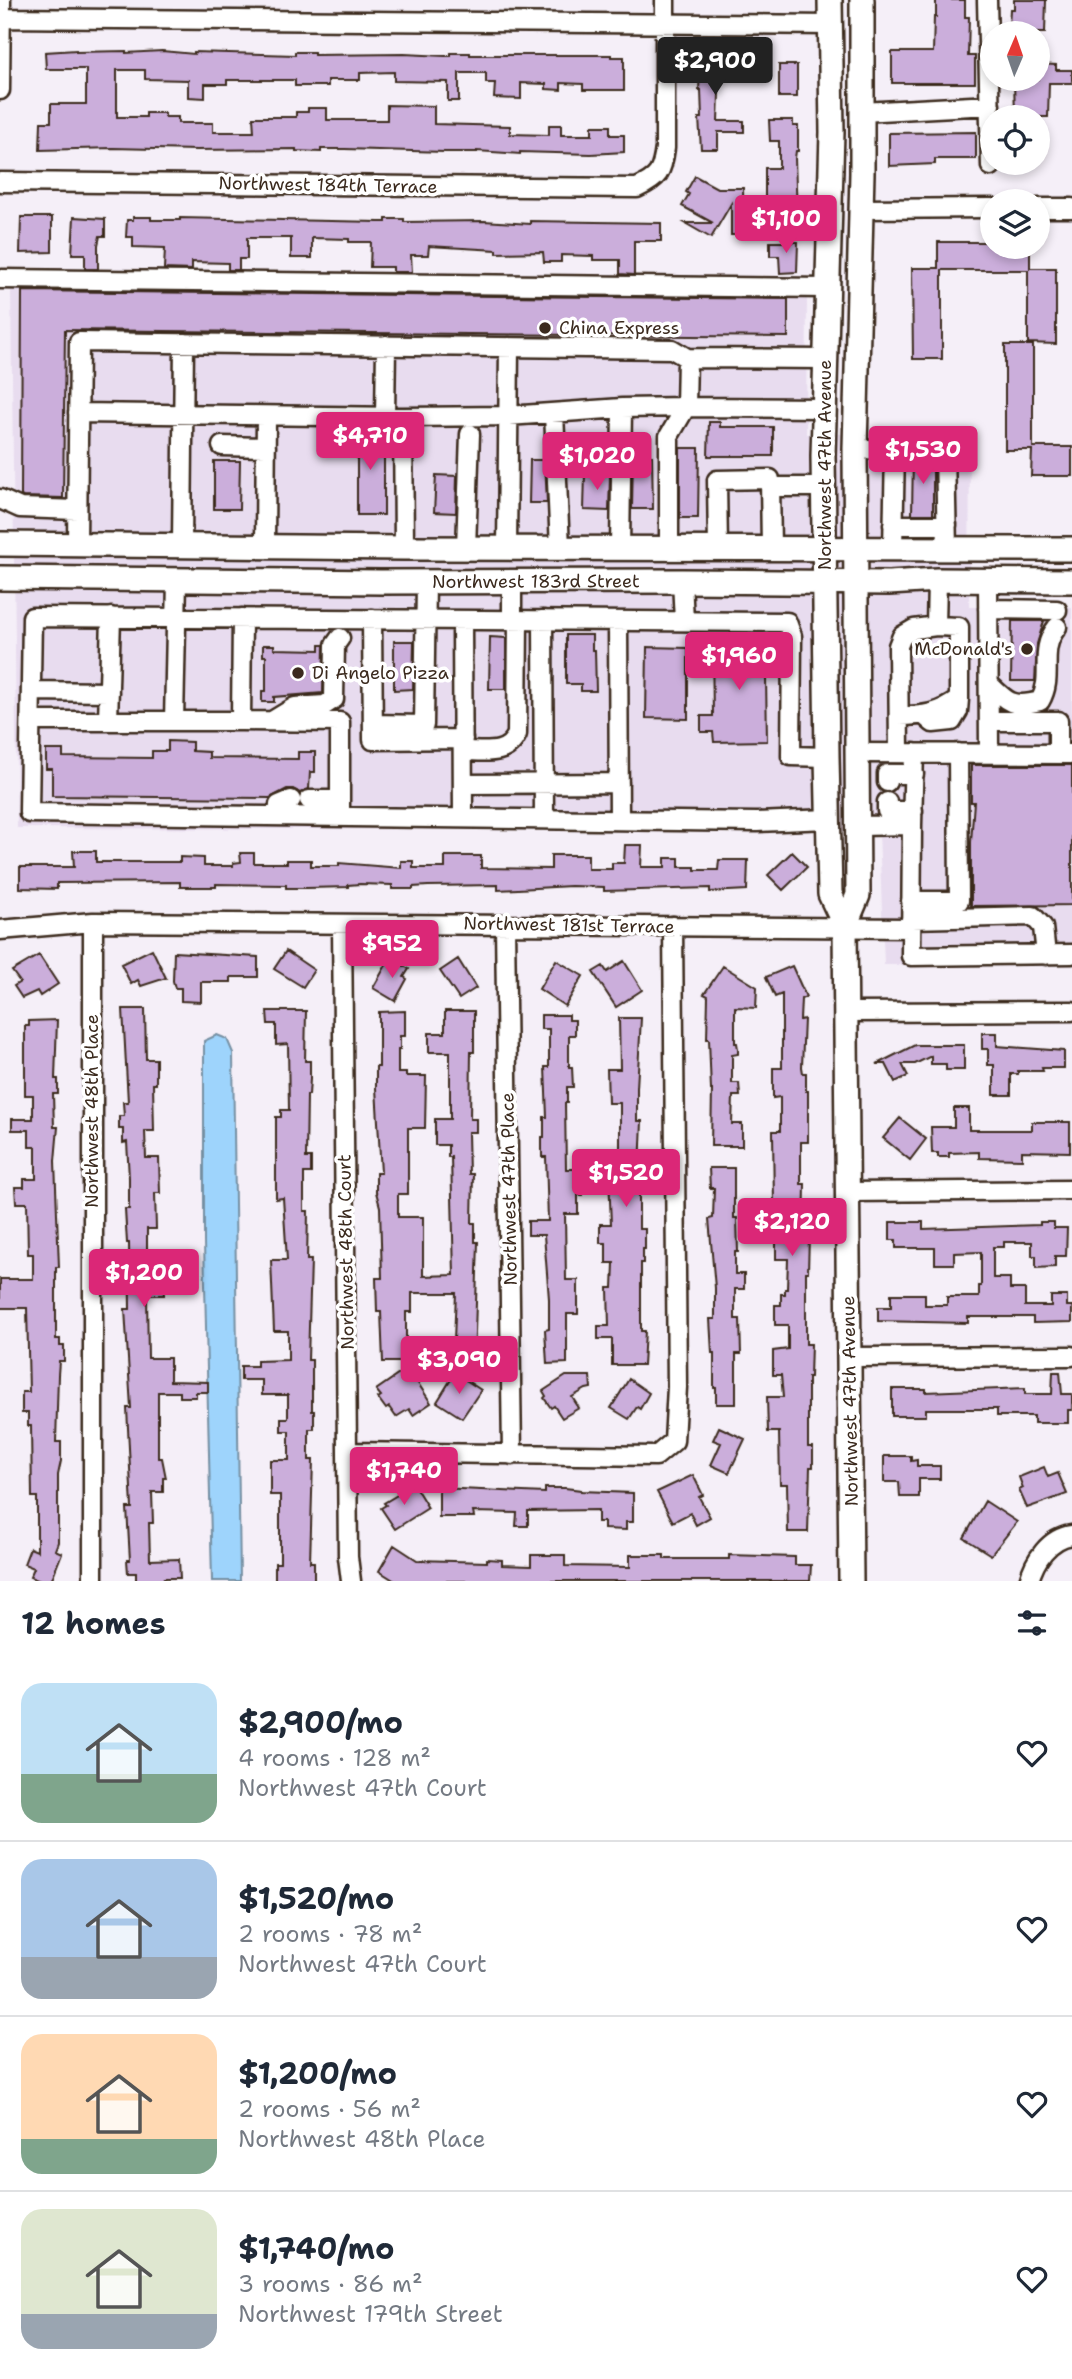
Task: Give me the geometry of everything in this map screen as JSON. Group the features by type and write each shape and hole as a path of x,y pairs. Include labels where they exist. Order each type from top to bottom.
{"main road":[{"name":"Northwest 47th Avenue","path":"831,0 832,132 823,487 827,757 830,894 845,926"},
{"name":"Northwest 47th Avenue","path":"851,1581 845,926 858,895 855,449 861,209 862,0"},
{"path":"831,25 847,32 863,59"},
{"name":"Northwest 183rd Street","path":"0,544 771,550 1072,549"},
{"path":"335,582 381,564 404,548"},
{"path":"427,582 443,559 470,548"},
{"name":"Northwest 183rd Street","path":"0,578 335,582 1072,581"}],"street":[{"path":"0,90 1,0"},
{"path":"665,0 666,24"},
{"path":"987,0 990,105"},
{"path":"1,18 831,25"},
{"name":"Northwest 184th Terrace","path":"0,182 637,188 653,180 663,166 666,24"},
{"path":"862,112 980,106"},
{"path":"861,209 980,208"},
{"path":"1050,208 1072,208"},
{"path":"0,279 827,288"},
{"path":"77,544 79,342 672,349 687,358 825,359"},
{"path":"182,545 184,343"},
{"path":"386,345 404,548"},
{"path":"507,548 509,347"},
{"path":"669,549 669,436 686,407 687,358"},
{"path":"78,413 394,417 508,416 622,408 824,408"},
{"path":"620,549 622,408"},
{"path":"554,413 560,548"},
{"path":"265,546 266,416"},
{"path":"470,434 470,548"},
{"path":"222,446 266,447"},
{"path":"855,449 932,447 945,453 947,549"},
{"path":"893,549 895,450"},
{"path":"718,549 717,480 770,480 771,550"},
{"path":"771,487 823,487"},
{"path":"0,499 20,508 77,510"},
{"path":"893,525 947,525"},
{"path":"174,721 177,580"},
{"path":"936,626 937,580"},
{"path":"682,581 684,621"},
{"path":"988,581 989,752"},
{"path":"373,724 424,725 427,582"},
{"path":"372,619 373,740 501,750 512,744 517,734 512,582"},
{"path":"988,609 1057,618 1048,639 1046,691 1040,701 1022,706 1007,702 989,684"},
{"path":"340,808 278,816 29,813 32,617 787,622 792,636 791,757 827,757"},
{"path":"108,721 111,617"},
{"path":"241,721 242,618"},
{"path":"340,619 340,808"},
{"path":"462,620 463,818"},
{"path":"543,620 544,819"},
{"path":"618,621 619,820"},
{"path":"900,716 925,716 959,699 959,627 914,629 902,636 898,646 900,716 914,774 911,956 1072,954"},
{"path":"272,721 295,707 325,705 334,699 335,645 340,638"},
{"path":"31,691 109,692"},
{"path":"31,721 340,722"},
{"path":"858,752 1065,754 1058,721 989,721"},
{"path":"911,916 959,901 958,753"},
{"path":"887,782 887,774 914,774"},
{"path":"463,784 619,783"},
{"path":"278,816 279,805 291,800"},
{"path":"309,800 340,808 463,818 757,822 828,819"},
{"path":"887,802 887,811 913,818"},
{"path":"858,826 913,818"},
{"path":"911,916 1033,916 1043,927 1045,955"},
{"name":"Northwest 181st Terrace","path":"0,930 93,922 845,926 911,916"},
{"name":"Northwest 48th Place","path":"93,922 93,1581"},
{"name":"Northwest 48th Court","path":"342,924 348,1557 351,1581"},
{"name":"Northwest 47th Place","path":"505,924 512,1455"},
{"path":"349,1452 656,1456 674,1441 677,1387 674,926"},
{"path":"846,1012 1072,1011"},
{"path":"847,1192 1072,1190"},
{"path":"849,1357 1072,1356"},
{"path":"1029,1581 1032,1567 1042,1552 1072,1535"}],"shaded area":[{"path":"11,284 807,292 806,434 970,433 969,607 1072,607 1072,963 884,965 879,831 17,828"}],"water":[{"path":"217,1035 227,1039 233,1053 240,1581 212,1581 204,1242 204,1041"}],"building":[{"path":"936,0 965,0 965,17 969,17 968,56 975,56 975,83 892,83 892,52 933,52"},
{"path":"1014,0 1046,0 1045,21 1009,21 1010,9 1014,9"},
{"path":"76,50 194,54 295,55 295,52 314,52 314,55 451,56 451,53 470,53 624,57 624,90 583,90 583,84 561,83 561,90 546,89 546,84 521,83 521,99 494,98 495,83 486,83 486,73 459,73 459,101 448,101 448,82 394,81 394,72 360,73 360,80 328,80 328,86 295,86 295,80 227,80 227,84 205,84 205,98 188,97 188,80 145,79 145,70 117,70 117,117 146,117 146,113 165,113 165,117 178,117 178,123 213,123 213,132 254,132 253,117 296,117 296,112 308,112 308,108 327,108 327,120 387,120 387,105 434,106 434,124 510,126 510,134 549,135 549,125 561,125 561,135 592,135 592,126 610,126 610,135 624,135 624,152 520,154 345,149 321,149 321,152 296,149 40,150 41,122 51,122 51,104 86,104 86,69 46,69 45,52"},
{"path":"701,51 742,52 742,66 720,66 718,121 744,121 744,132 718,132 718,149 701,149"},
{"path":"779,65 797,65 797,97 779,97"},
{"path":"1050,65 1056,65 1056,70 1072,70 1072,83 1050,83"},
{"path":"1014,91 1049,91 1048,105 1015,105"},
{"path":"769,120 793,120 793,126 798,126 798,151 795,158 797,215 780,215 780,204 765,200 765,168 779,168 779,141 770,141"},
{"path":"976,132 976,159 935,159 935,164 889,166 889,133"},
{"path":"695,176 717,188 743,188 744,235 731,235 731,204 711,238 685,223 713,223 682,206"},
{"path":"21,217 52,217 52,252 20,253"},
{"path":"74,217 105,219 105,236 100,236 98,245 98,269 85,269 85,254 72,254"},
{"path":"133,217 151,217 151,220 180,218 386,222 386,219 404,219 404,222 484,221 530,224 530,221 661,223 661,241 634,241 634,275 620,274 620,260 593,260 593,256 561,255 561,262 544,262 543,252 497,253 497,250 429,246 428,255 411,255 412,272 393,272 393,267 370,267 371,242 312,238 312,258 291,258 291,238 247,238 247,259 239,259 239,270 228,270 228,263 192,262 192,270 164,269 165,248 133,247 133,237 126,237 127,220 133,220"},
{"path":"770,242 798,242 797,272 780,273 779,256 770,256"},
{"path":"938,242 980,242 980,259 1030,259 1030,268 1056,268 1056,344 1028,343 1028,270 942,270 942,359 913,359 912,268 938,268"},
{"path":"22,291 788,299 788,337 65,330 63,498 23,497"},
{"path":"1005,345 1033,345 1033,447 1072,447 1072,476 1031,476 1032,450 1005,450"},
{"path":"709,422 720,422 720,427 773,427 773,456 708,456"},
{"path":"357,428 384,432 384,515 357,515"},
{"path":"940,435 959,435 959,446 940,439"},
{"path":"680,448 699,448 698,518 680,518"},
{"path":"633,456 652,456 653,509 632,509"},
{"path":"913,457 933,460 933,514 912,514"},
{"path":"530,460 545,460 547,503 529,503"},
{"path":"214,461 240,461 239,509 214,509"},
{"path":"585,474 610,475 609,511 584,510"},
{"path":"436,475 457,476 456,513 434,512"},
{"name":"McDonald's","path":"1012,621 1044,621 1037,644 1035,681 1011,681"},
{"path":"566,635 592,635 596,691 581,691 581,684 566,684"},
{"path":"490,637 506,638 506,689 489,689"},
{"path":"394,641 414,641 413,689 394,690"},
{"path":"770,642 771,677 766,677 767,741 714,742 713,732 701,732 701,716 713,716 712,643"},
{"name":"Di Angelo Pizza","path":"263,645 274,645 274,649 320,650 320,645 324,645 323,693 274,697 274,702 262,702 262,691 266,691 266,656 263,656"},
{"path":"647,647 688,648 688,719 646,718"},
{"path":"168,741 192,742 192,751 209,752 209,758 298,759 298,752 315,752 315,772 310,772 309,789 300,793 287,789 270,798 52,796 52,769 46,769 46,750 63,750 63,757 152,758 152,751 168,751"},
{"path":"971,765 1072,765 1072,905 971,906 974,802 971,802"},
{"path":"625,845 642,845 641,867 665,867 665,858 679,858 679,867 718,870 719,860 748,860 747,890 710,892 710,888 604,891 604,887 571,886 498,890 498,885 392,889 392,885 360,884 307,888 216,884 216,887 180,887 180,882 57,883 57,889 20,888 20,867 74,867 73,851 96,851 96,862 180,862 180,857 204,858 204,866 233,866 233,863 241,862 240,853 254,853 254,863 311,860 311,866 339,866 339,863 401,868 401,861 413,861 413,868 445,868 445,856 481,856 481,868 551,869 551,855 588,855 588,869 612,869 612,863 624,863"},
{"path":"792,852 807,867 783,890 768,875"},
{"path":"152,949 166,978 141,986 138,980 131,984 121,964"},
{"path":"286,951 314,970 303,987 274,969"},
{"path":"174,952 258,957 258,977 231,977 231,982 201,982 201,1002 181,1001 181,988 175,988 173,981"},
{"path":"39,955 58,984 40,996 37,991 22,998 14,986 20,982 12,971"},
{"path":"390,958 409,969 404,977 407,979 395,1001 373,988"},
{"path":"458,959 476,988 459,999 440,971"},
{"path":"556,960 583,976 565,1006 539,989"},
{"path":"624,961 642,990 616,1007 593,972 603,966 607,972"},
{"path":"723,966 757,987 756,1008 735,1007 735,1043 738,1054 732,1055 732,1083 739,1083 740,1096 733,1096 732,1124 742,1124 742,1146 711,1146 712,1090 707,1039 708,996 704,994"},
{"path":"792,966 806,997 801,999 800,1020 804,1019 802,1067 803,1073 806,1073 808,1091 808,1142 801,1142 801,1184 805,1184 804,1236 809,1236 806,1344 811,1344 808,1447 813,1447 813,1467 810,1467 808,1532 788,1532 787,1484 780,1484 779,1432 768,1432 767,1397 783,1397 781,1375 773,1375 773,1351 788,1349 788,1325 775,1325 775,1305 781,1305 781,1294 785,1294 787,1289 788,1259 776,1259 776,1231 784,1231 784,1206 774,1206 773,1131 780,1131 780,1097 773,1098 773,1068 782,1068 782,994 775,997 766,977"},
{"path":"123,1009 145,1009 146,1059 156,1059 156,1084 153,1084 154,1131 145,1131 146,1158 159,1158 160,1193 155,1193 156,1229 147,1229 147,1259 150,1259 150,1267 158,1267 158,1279 164,1279 164,1295 147,1295 148,1358 170,1358 170,1381 208,1382 208,1392 196,1392 196,1397 180,1397 180,1392 158,1392 158,1458 162,1458 166,1478 163,1478 163,1492 152,1492 150,1560 179,1559 180,1578 164,1578 165,1581 136,1581 136,1573 128,1573 127,1560 130,1560 127,1508 132,1508 127,1408 131,1408 125,1309 130,1309 129,1243 125,1209 129,1209 129,1178 127,1142 123,1143 123,1129 119,1129 119,1116 124,1116 123,1102 128,1102"},
{"path":"267,1011 306,1011 305,1061 310,1061 310,1079 307,1095 306,1158 311,1158 311,1173 304,1173 304,1211 308,1211 307,1260 311,1260 308,1360 312,1360 314,1411 314,1429 309,1429 309,1460 313,1460 310,1562 314,1562 314,1581 275,1581 275,1563 280,1563 280,1495 270,1495 270,1460 289,1460 289,1431 281,1431 281,1418 288,1418 288,1395 262,1395 262,1380 241,1380 241,1366 257,1366 257,1361 288,1360 288,1331 274,1331 271,1260 287,1260 283,1198 276,1199 276,1117 281,1117 281,1110 289,1110 288,1044 276,1045 276,1024 268,1024"},
{"path":"405,1011 405,1036 400,1036 398,1073 406,1073 406,1076 426,1076 425,1128 408,1128 408,1194 398,1194 398,1217 423,1217 423,1276 454,1275 451,1157 448,1157 448,1145 435,1145 435,1119 450,1119 450,1052 429,1052 429,1033 445,1033 445,1011 474,1011 470,1119 476,1119 476,1132 468,1132 469,1174 473,1174 472,1223 475,1223 475,1242 478,1242 474,1363 453,1363 456,1293 412,1293 412,1312 406,1312 406,1362 383,1362 381,1312 377,1312 376,1278 382,1278 380,1207 376,1192 376,1173 381,1173 376,1088 376,1067 379,1067 379,1012"},
{"path":"541,1015 569,1015 569,1020 575,1020 575,1035 569,1035 569,1067 572,1067 573,1087 567,1087 565,1103 566,1169 578,1169 578,1178 582,1178 583,1195 578,1195 578,1214 565,1214 566,1280 578,1280 578,1314 567,1314 567,1363 547,1364 545,1330 549,1329 549,1299 544,1235 528,1235 528,1221 548,1221 546,1157 542,1157 542,1137 544,1117 547,1117 545,1067 549,1067 549,1029 541,1029"},
{"path":"619,1018 641,1018 637,1121 642,1121 639,1229 645,1229 645,1249 641,1263 641,1331 645,1331 643,1365 612,1365 612,1339 598,1339 598,1326 609,1326 608,1288 613,1288 614,1263 606,1263 606,1243 600,1243 600,1224 611,1224 609,1176 620,1176 620,1103 608,1103 607,1069 620,1069"},
{"path":"57,1020 55,1079 58,1079 58,1094 53,1094 54,1127 58,1127 55,1161 59,1267 56,1267 56,1339 60,1339 60,1346 64,1346 64,1361 59,1361 58,1375 56,1442 61,1442 61,1461 58,1475 58,1542 55,1550 62,1553 51,1581 40,1581 30,1577 34,1568 24,1564 30,1548 37,1551 37,1497 32,1497 31,1426 28,1426 28,1413 22,1413 22,1392 29,1392 27,1308 0,1308 0,1279 33,1279 33,1254 28,1254 27,1203 16,1203 15,1187 24,1187 24,1179 36,1179 36,1147 29,1147 29,1130 12,1130 12,1119 33,1119 33,1095 25,1095 25,1026 29,1026 29,1021"},
{"path":"982,1033 997,1033 997,1046 1064,1051 1064,1068 1018,1071 1018,1074 1011,1074 1011,1095 994,1095 994,1065 988,1065 988,1049 982,1049"},
{"path":"915,1045 964,1045 964,1070 946,1070 946,1064 931,1064 931,1056 915,1064 902,1064 908,1076 895,1082 886,1064 877,1064"},
{"path":"954,1108 969,1108 969,1130 1032,1130 1032,1122 1070,1122 1070,1152 1022,1151 1022,1159 979,1158 979,1152 949,1153 949,1157 938,1157 938,1153 932,1153 931,1127 954,1127"},
{"path":"900,1118 926,1139 910,1160 883,1138"},
{"path":"709,1168 734,1168 734,1218 737,1218 738,1252 735,1252 735,1274 744,1274 744,1289 735,1289 735,1319 740,1319 741,1354 736,1354 736,1404 716,1404 714,1388 710,1319 715,1319 715,1288 709,1219 713,1218 714,1188 710,1188"},
{"path":"890,1222 923,1222 923,1229 1040,1225 1040,1222 1054,1222 1054,1228 1067,1228 1066,1256 1055,1256 1055,1267 1036,1268 1036,1256 1032,1256 1032,1242 1004,1242 1004,1247 993,1247 993,1278 1010,1278 1010,1289 1025,1289 1025,1306 1051,1306 1051,1296 1067,1296 1067,1306 1072,1306 1072,1322 1033,1323 1033,1317 968,1317 968,1323 878,1321 878,1307 891,1307 891,1294 925,1294 925,1305 947,1305 947,1297 979,1297 981,1286 981,1252 954,1253 954,1264 935,1264 935,1248 896,1248 896,1240 890,1240"},
{"path":"408,1368 431,1403 413,1415 409,1409 396,1417 389,1407 386,1409 376,1390"},
{"path":"1053,1372 1060,1372 1062,1394 1072,1394 1072,1410 1068,1410 1068,1423 1034,1423 1034,1416 997,1416 997,1409 926,1409 926,1416 892,1416 892,1389 926,1389 926,1392 1025,1388 1025,1394 1052,1394"},
{"path":"455,1373 481,1390 462,1418 437,1402"},
{"path":"566,1376 590,1376 591,1388 572,1397 579,1408 562,1418 554,1406 551,1408 543,1391"},
{"path":"629,1379 649,1393 640,1409 637,1407 629,1419 611,1408"},
{"path":"719,1427 745,1439 729,1473 711,1465 721,1443 713,1440"},
{"path":"884,1456 911,1456 911,1461 917,1460 917,1466 940,1466 940,1479 919,1479 919,1497 900,1497 899,1482 884,1482"},
{"path":"1044,1467 1048,1477 1058,1473 1067,1494 1027,1508 1019,1490 1023,1488 1019,1477"},
{"path":"693,1475 703,1495 699,1497 710,1517 696,1525 690,1513 673,1522 657,1492"},
{"path":"414,1485 428,1508 395,1529 381,1508 386,1505 384,1503"},
{"path":"439,1488 545,1493 545,1488 565,1488 633,1493 633,1522 626,1522 626,1530 604,1529 604,1522 598,1522 598,1510 528,1511 528,1526 516,1526 517,1513 473,1512 474,1517 439,1517"},
{"path":"985,1501 1017,1522 991,1555 964,1538"},
{"path":"394,1545 417,1560 487,1562 487,1559 502,1560 502,1565 531,1566 531,1555 565,1555 565,1566 630,1567 630,1555 664,1555 664,1559 729,1559 729,1555 795,1557 795,1565 811,1565 810,1581 395,1581 379,1571"}],"place":[{"name":"China Express","path":"545,328"},
{"name":"McDonald's","path":"1027,649"},
{"name":"Di Angelo Pizza","path":"298,673"}]}
